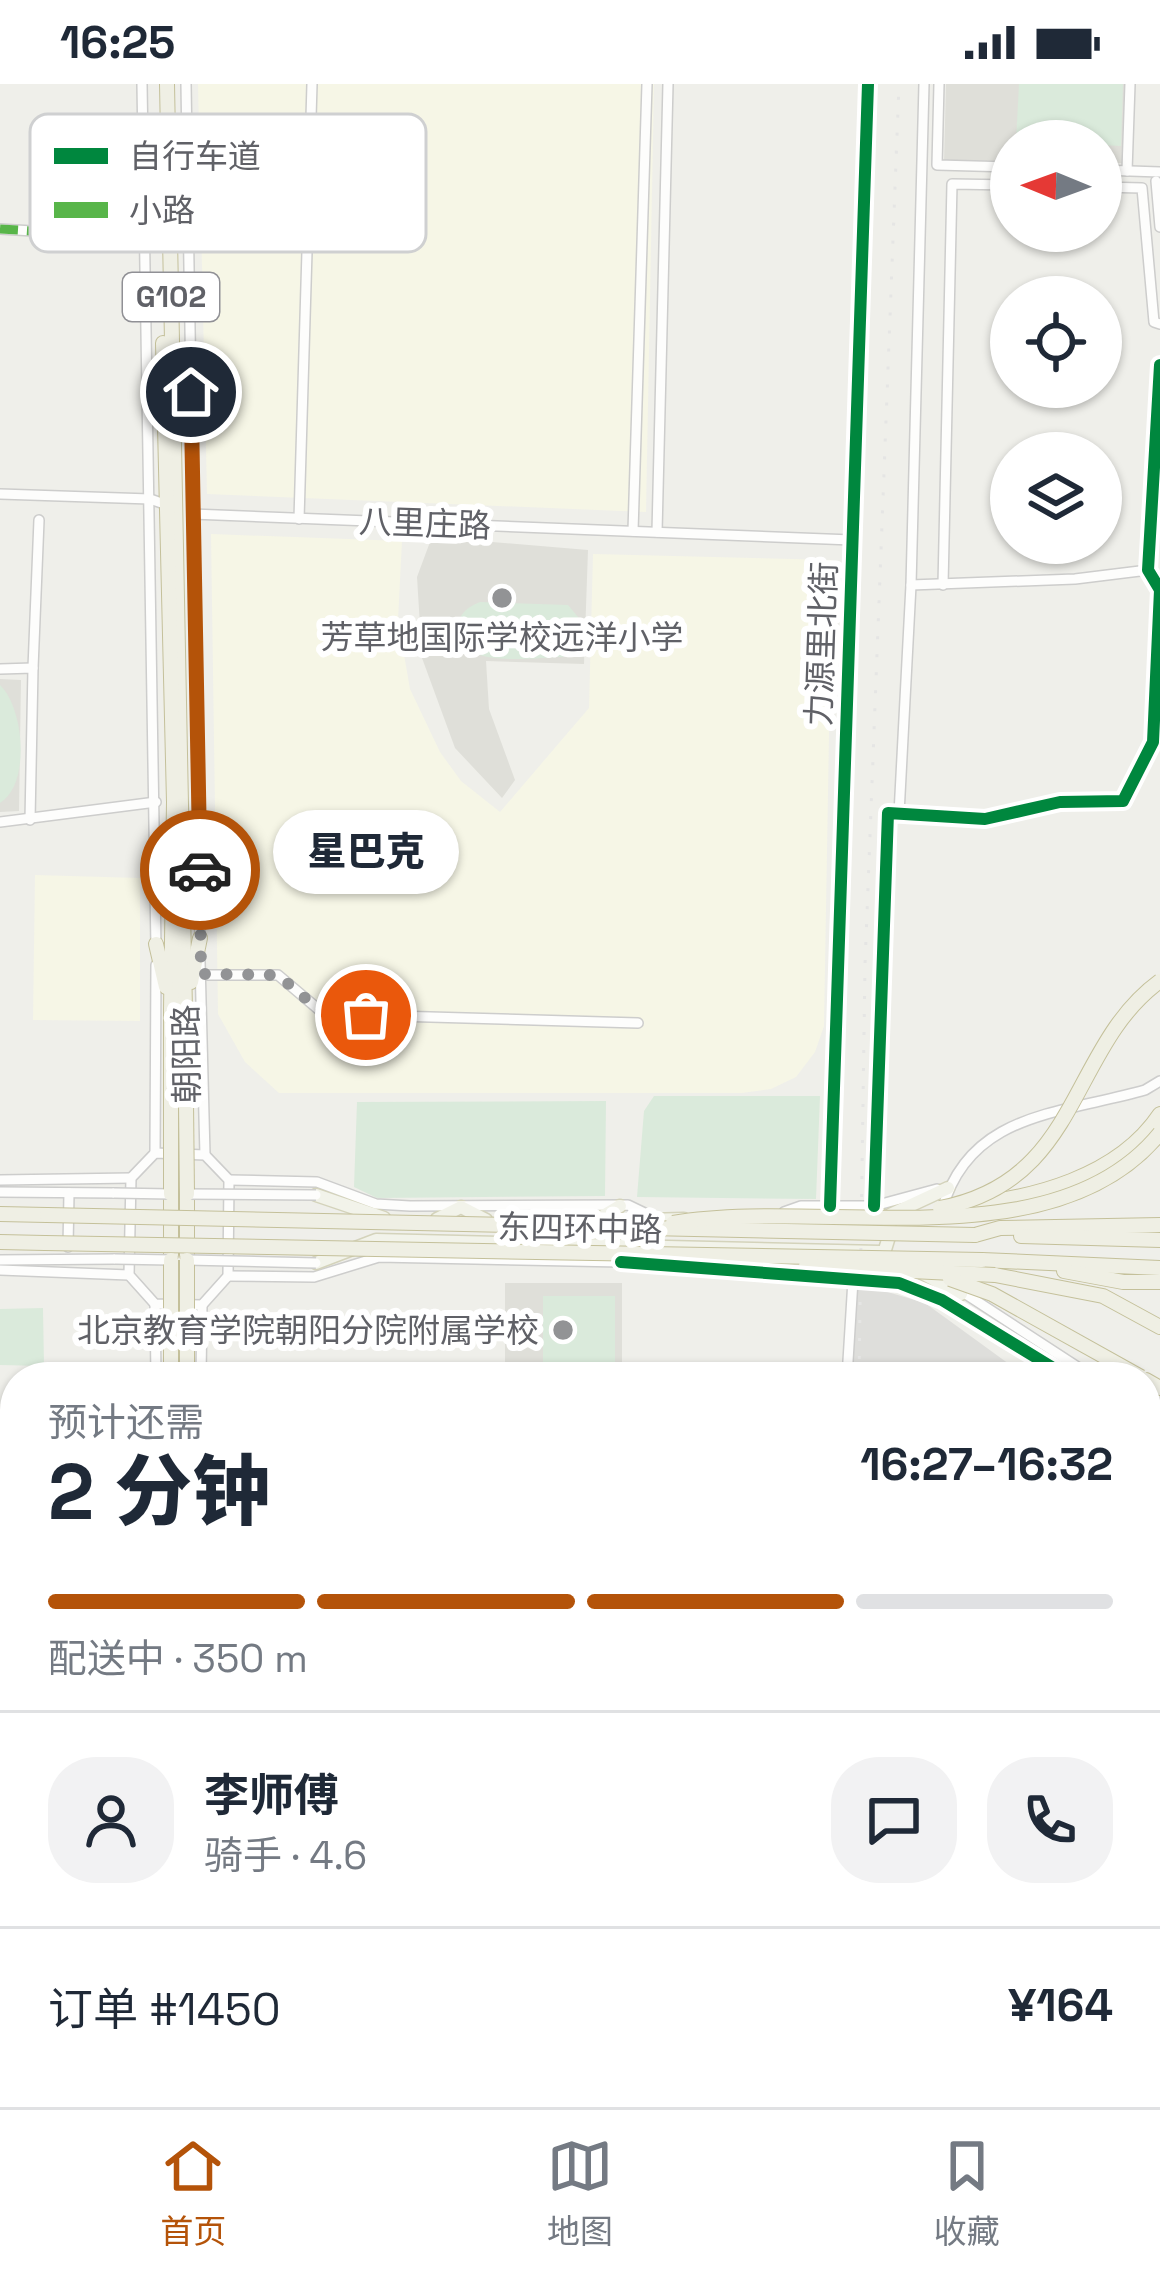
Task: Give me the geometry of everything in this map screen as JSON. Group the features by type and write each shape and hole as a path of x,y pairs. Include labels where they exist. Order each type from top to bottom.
{"highway":[{"name":"朝阳路","path":"158,84 159,114"},
{"name":"朝阳路","path":"167,84 168,114"},
{"name":"朝阳路","path":"166,252 179,510"},
{"name":"朝阳路","path":"172,252 179,510 174,802 179,1260 172,1362"},
{"path":"178,1010 200,938"},
{"path":"156,944 178,1010"},
{"path":"956,1205 1008,1179 1058,1135 1130,1009 1160,981"},
{"path":"892,1216 1059,1186 1121,1152 1160,1114"},
{"path":"639,1229 724,1214 994,1213 1074,1195 1133,1159 1160,1132"},
{"name":"东四环中路","path":"0,1214 1160,1240"},
{"path":"975,1235 1000,1228 1160,1225"},
{"name":"东四环中路","path":"0,1242 982,1260 1160,1268"},
{"path":"640,1254 1058,1285 1103,1296 1160,1327"},
{"name":"朝阳路","path":"179,1260 186,1362"},
{"path":"1014,1261 1123,1282 1155,1283"},
{"path":"922,1272 992,1294 1114,1362"}],"main road":[{"name":"东四环中路","path":"316,1195 376,1218 782,1220 892,1216 948,1188"},
{"path":"593,1222 620,1206"},
{"path":"874,1206 892,1216 884,1253"},
{"path":"437,1219 461,1207 486,1220"},
{"path":"782,1220 782,1248"},
{"name":"东四环中路","path":"316,1263 376,1240 782,1248 884,1253 961,1294"}],"street":[{"name":"朝阳路","path":"142,84 143,114"},
{"name":"朝阳路","path":"186,84 186,114"},
{"path":"311,114 312,84"},
{"path":"633,531 646,84"},
{"path":"658,532 668,84"},
{"name":"力源里北街","path":"830,1206 868,84"},
{"path":"899,814 911,585 924,84"},
{"path":"939,84 937,165 990,166"},
{"path":"1127,171 1130,84"},
{"path":"1122,171 1158,176 1160,227"},
{"path":"943,585 952,184 990,185"},
{"path":"1122,188 1142,188 1154,322 1160,324"},
{"path":"0,229 30,231"},
{"name":"朝阳路","path":"146,252 156,802 155,1153"},
{"name":"朝阳路","path":"183,252 179,510 200,938 205,1155"},
{"path":"299,519 307,252"},
{"path":"874,1206 888,813 985,818 1060,802 1123,801 1153,742 1160,590 1148,570 1160,365"},
{"name":"八里庄路","path":"0,494 150,499 179,510 299,519 852,540"},
{"path":"30,820 39,520"},
{"path":"911,585 1076,579 1148,570"},
{"path":"0,669 33,668"},
{"path":"0,822 156,802"},
{"path":"201,974 278,975 324,1014 638,1023"},
{"path":"1069,1362 961,1294 940,1245 948,1188 975,1146 1013,1124 1160,1081"},
{"path":"156,1362 155,1304 129,1275 131,1178 155,1153 205,1155 229,1180 228,1276 202,1305 201,1362"},
{"path":"0,1180 131,1178"},
{"name":"东四环中路","path":"229,1180 317,1182 376,1204 620,1206 656,1219"},
{"name":"东四环中路","path":"761,1219 801,1206 874,1206 948,1188"},
{"name":"东四环中路","path":"0,1192 316,1195"},
{"path":"68,1258 69,1193"},
{"name":"东四环中路","path":"228,1276 314,1277 379,1257 621,1262 899,1283 942,1300 1043,1362"},
{"name":"东四环中路","path":"0,1260 316,1263"},
{"path":"0,1270 129,1275"},
{"path":"848,1362 853,1280"},
{"path":"155,1304 202,1305"}],"shaded area":[{"path":"198,84 654,84 646,512 207,494 202,252 426,252 426,114 199,114"},
{"path":"946,84 1125,84 1122,163 1122,120 990,120 990,162 944,162"},
{"path":"1019,84 1123,84 1122,120 1017,120"},
{"path":"211,534 402,541 398,620 410,689 440,752 461,781 500,812 589,708 593,554 832,560 824,1026 815,1052 796,1077 771,1089 742,1093 279,1093 245,1062 218,1014"},
{"name":"芳草地国际学校远洋小学","path":"444,538 588,550 584,664 486,661 489,709 515,780 502,798 455,748 422,658 417,577 430,542"},
{"path":"480,602 568,605 583,623 582,641 563,657 501,659 471,652 462,643 458,625 464,612"},
{"path":"0,679 21,680 19,811 0,812"},
{"path":"0,685 14,710 21,746 16,780 0,803"},
{"path":"35,875 140,878 140,1021 33,1020"},
{"path":"654,1096 820,1096 816,1199 637,1197 644,1111"},
{"path":"606,1101 605,1196 377,1198 354,1187 357,1102"},
{"name":"北京教育学院朝阳分院附属学校","path":"505,1283 622,1283 622,1362 505,1362"},
{"path":"874,1288 925,1303 1006,1362 851,1362 855,1289"},
{"path":"543,1296 615,1296 615,1362 543,1362"},
{"path":"43,1308 44,1362 0,1362 0,1309"}],"railway":[{"path":"859,1362 865,965 899,84"}],"marked path":[{"path":"0,229 30,231"}],"cycle path":[{"path":"830,1206 868,84"},
{"path":"874,1206 888,813 985,819 1060,802 1123,801 1153,742 1160,590 1148,570 1160,365"},
{"path":"621,1262 899,1283 942,1300 1043,1362"}],"way so far":[{"path":"200,870 201,974 278,975 324,1014 366,1015"}],"place":[{"name":"芳草地国际学校远洋小学","path":"502,598"},
{"name":"星巴克","path":"366,1015"},
{"name":"北京教育学院朝阳分院附属学校","path":"563,1330"}],"route":[{"path":"191,392 200,870"}]}
